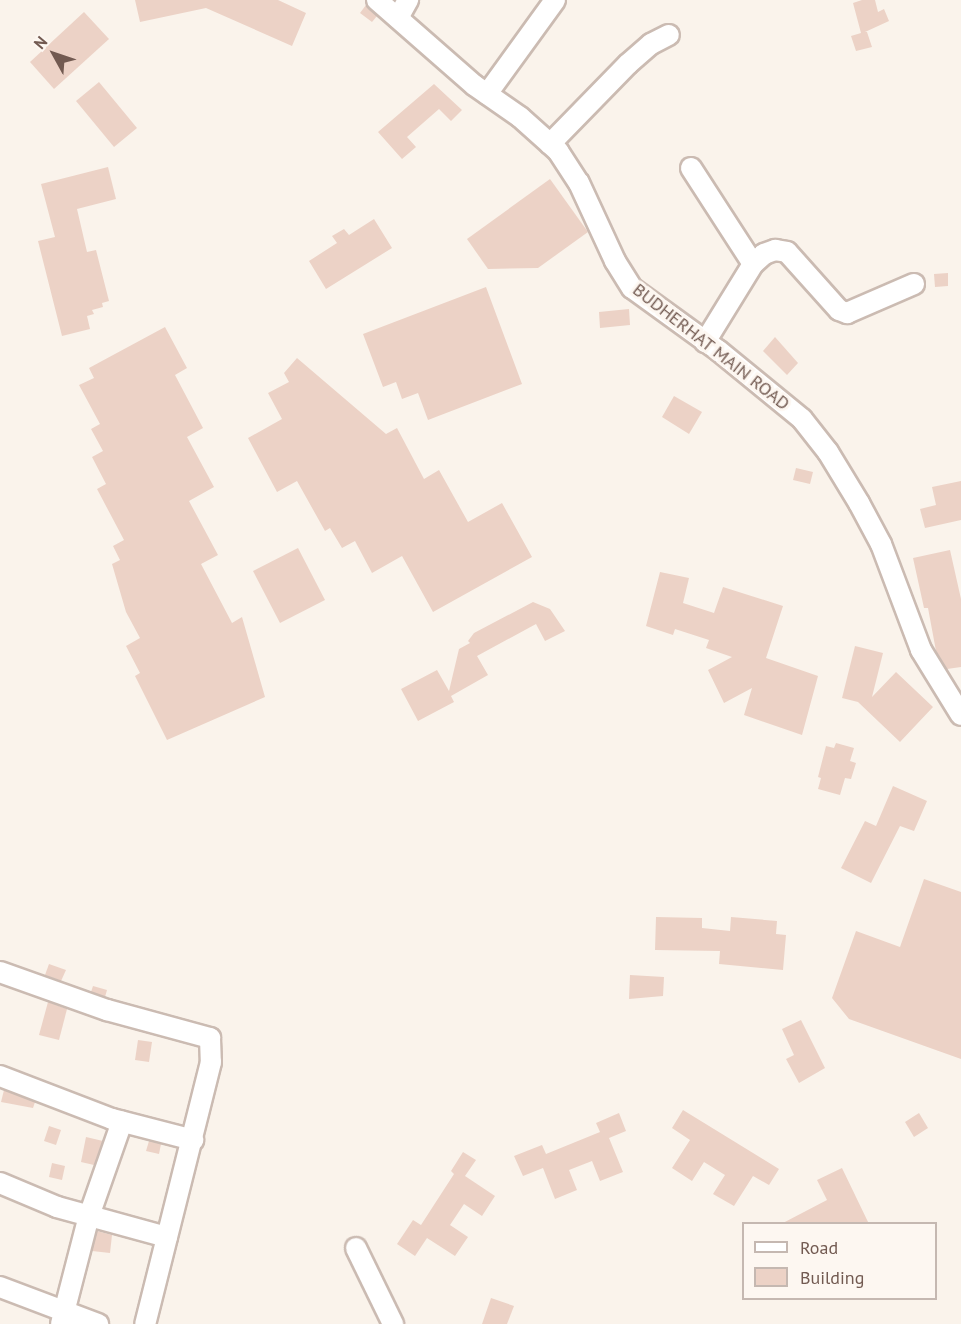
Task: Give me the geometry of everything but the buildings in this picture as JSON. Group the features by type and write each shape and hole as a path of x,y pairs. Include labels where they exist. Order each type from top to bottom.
{"street":[{"name":"BUDHERHAT MAIN ROAD","path":"377,0 487,94 520,117 556,137 558,151 579,183 615,261 632,288 802,419 828,452 881,544 921,650 961,715"},
{"path":"399,18 408,0"},
{"path":"487,94 555,0"},
{"path":"556,137 628,64 651,44 669,35"},
{"path":"691,168 753,264"},
{"path":"705,342 753,264 764,254 775,250 787,252 839,310 847,314 914,284"},
{"path":"0,972 107,1010 210,1038 211,1062 145,1324"},
{"path":"0,1076 122,1122 193,1140"},
{"path":"63,1318 89,1216 122,1122"},
{"path":"0,1183 57,1208 167,1237"},
{"path":"356,1248 393,1324"},
{"path":"0,1287 63,1318 98,1324"}]}
